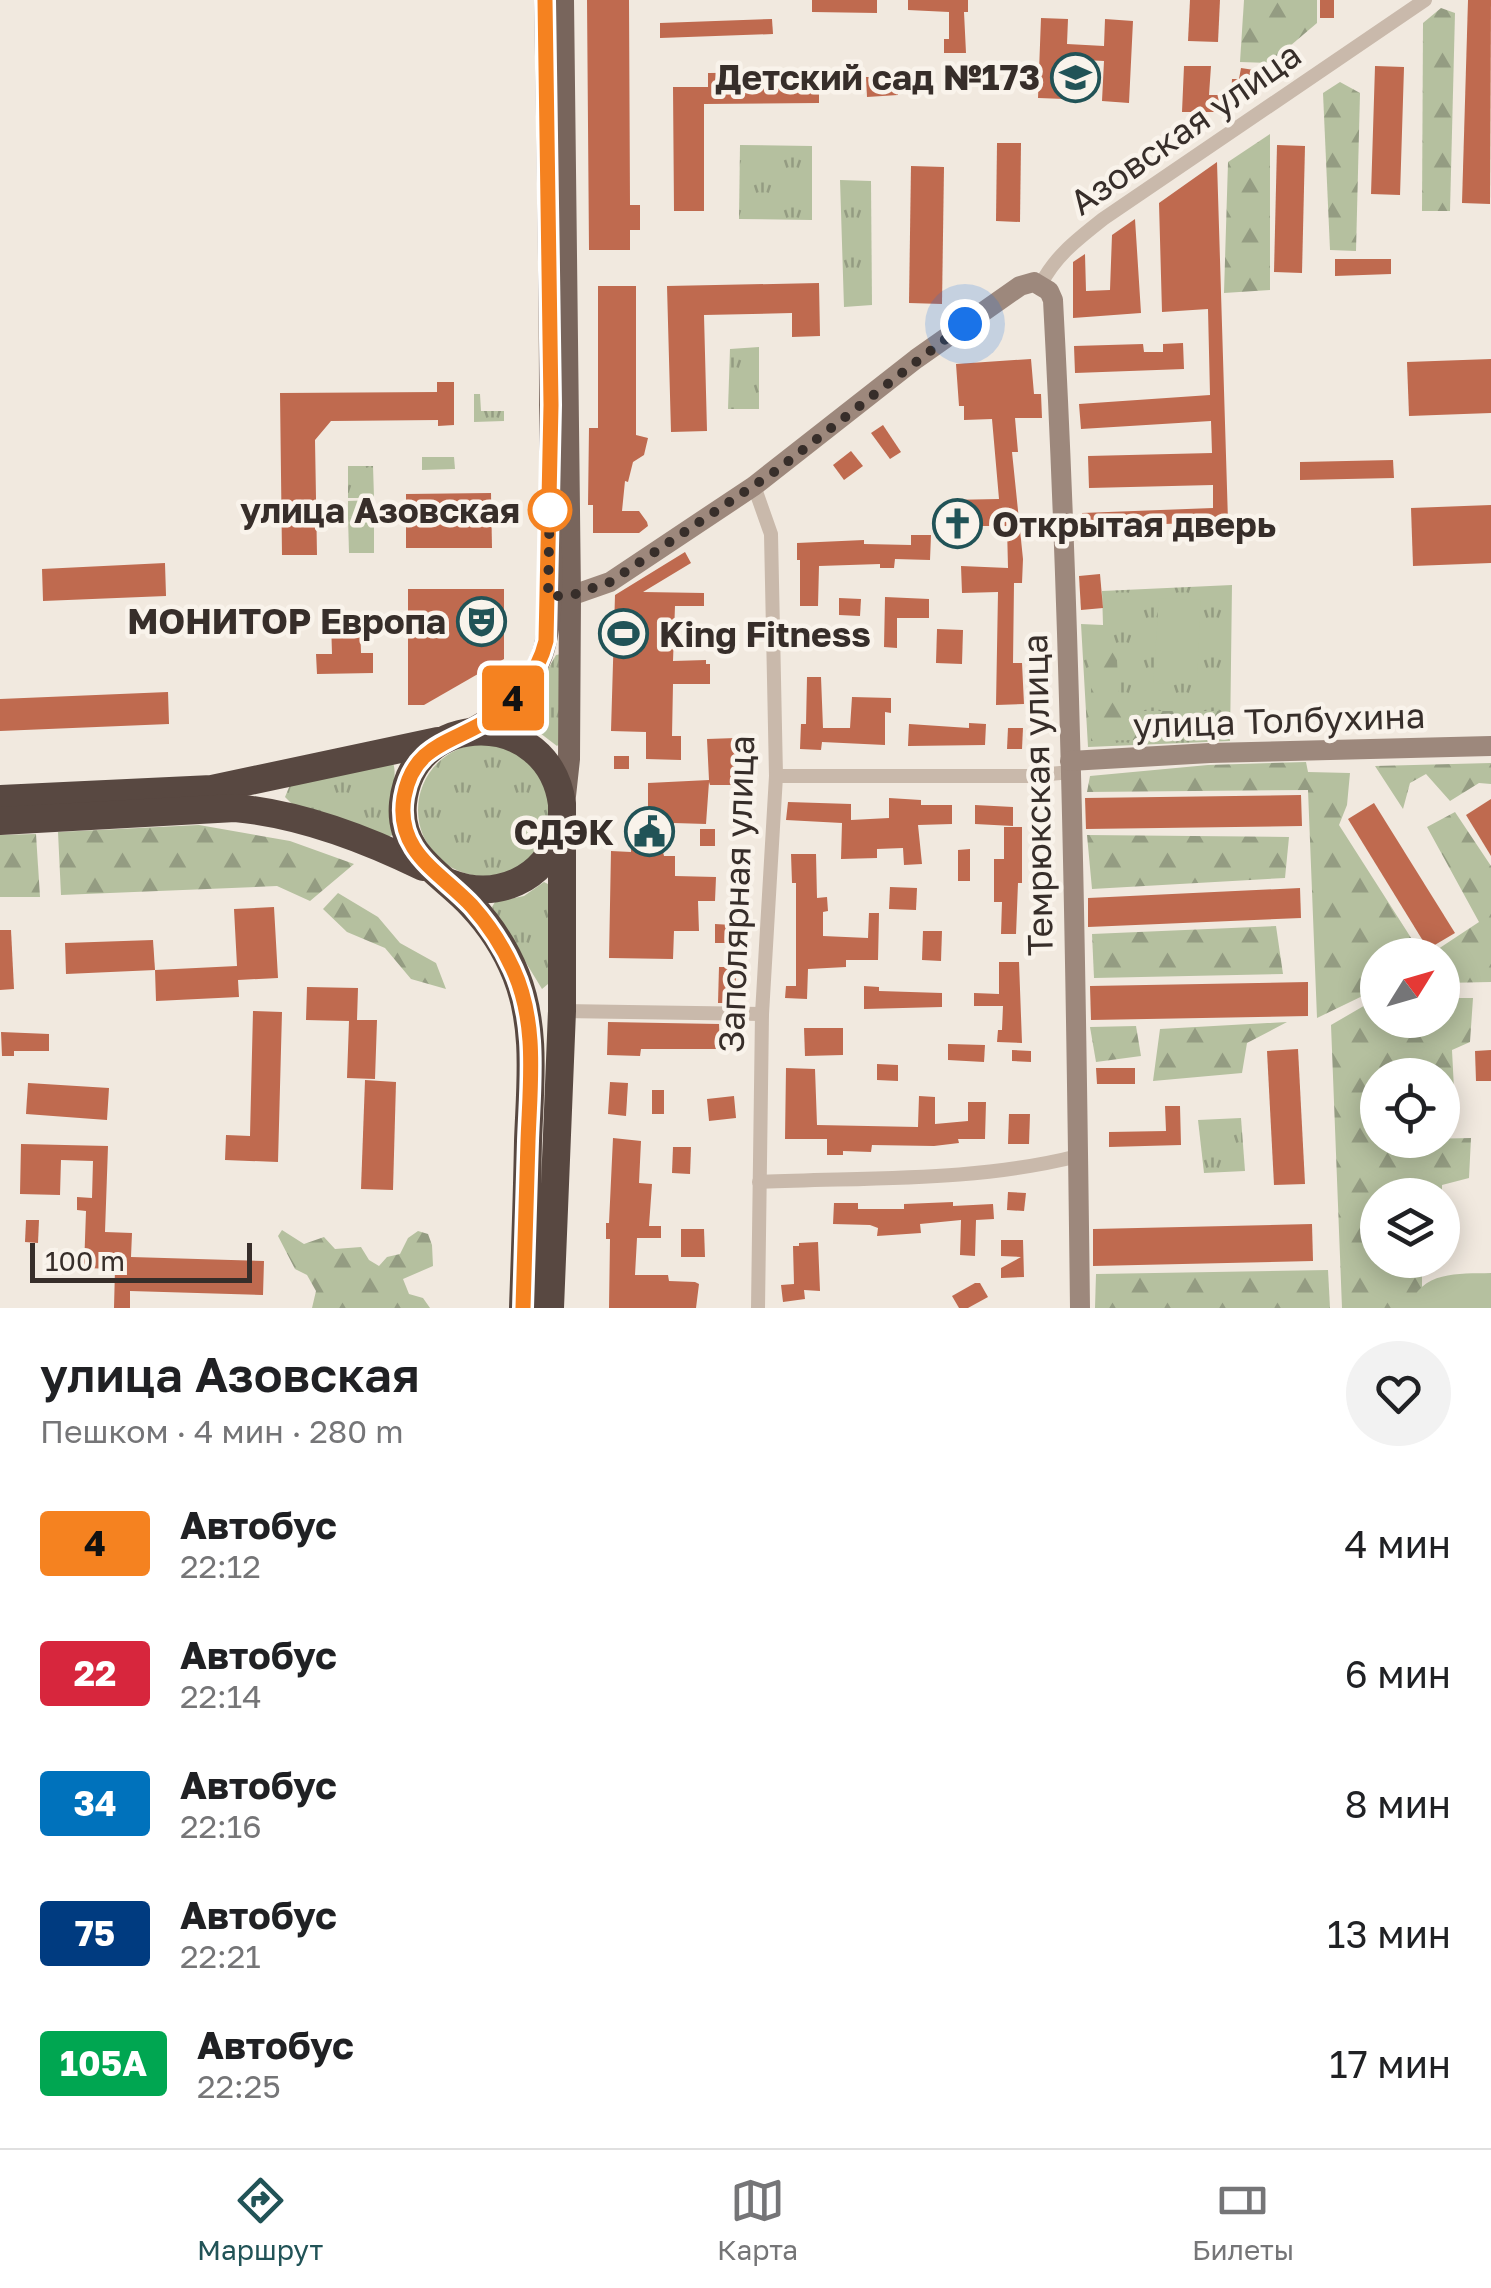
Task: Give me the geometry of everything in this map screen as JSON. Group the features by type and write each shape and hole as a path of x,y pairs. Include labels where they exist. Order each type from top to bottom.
{"highway":[{"path":"0,799 212,789 454,736 496,732 530,746 546,762 557,782 561,824 562,1012 550,1308"},
{"path":"454,736 420,761 408,781 403,803 409,841 475,909 501,947 516,976 528,1017 530,1085 522,1308"},
{"path":"0,821 256,810 368,840 440,877 480,890 518,882 547,858 561,824"}],"main road":[{"path":"545,0 551,405 569,759 561,824"},
{"path":"454,736 492,717 532,676 559,596 563,0"}],"street":[{"name":"Азовская улица","path":"1041,284 1066,247 1103,219 1426,0"},
{"path":"559,596 610,582 754,486 988,307 1020,286 1041,284"},
{"name":"Темрюкская улица","path":"1041,284 1053,300 1070,767 1080,1308"},
{"name":"Заполярная улица","path":"754,486 771,534 776,776 762,1014 758,1308"},
{"name":"улица Толбухина","path":"1070,767 1210,753 1491,746"},
{"path":"776,776 1028,776 1070,767"},
{"path":"562,1012 762,1014"},
{"path":"759,1182 990,1172 1078,1156"}],"green space":[{"path":"1244,0 1317,0 1317,23 1270,63 1240,62"},
{"path":"1441,8 1455,13 1450,211 1422,211 1423,23"},
{"path":"1340,82 1360,93 1356,251 1330,250 1323,93"},
{"path":"1270,134 1270,290 1224,293 1228,162"},
{"path":"740,145 812,146 812,220 739,219"},
{"path":"840,180 871,181 872,305 844,307"},
{"path":"759,347 759,409 728,409 730,349"},
{"path":"474,394 480,394 481,411 504,411 504,421 474,422"},
{"path":"422,457 454,457 455,469 422,470"},
{"path":"348,466 373,466 374,498 348,498"},
{"path":"374,500 374,516 348,517 348,501"},
{"path":"374,516 374,553 349,553 348,517"},
{"path":"1232,585 1230,741 1088,747 1081,624 1103,625 1102,591"},
{"path":"1159,598 1201,600 1197,684 1153,683"},
{"path":"1116,644 1120,711 1219,711 1219,738 1091,741 1091,647"},
{"path":"561,654 561,742 557,746 536,730 510,720 556,655"},
{"path":"484,744 521,755 539,773 550,810 539,847 521,865 484,876 447,865 429,847 418,810 429,773 447,755"},
{"path":"1306,762 1308,772 1350,773 1347,805 1339,825 1411,938 1360,938 1360,997 1317,1018 1308,790 1087,792 1090,776 1208,765"},
{"path":"393,763 393,835 387,837 293,805 285,797 290,785"},
{"path":"1491,763 1491,784 1479,783 1450,801 1426,774 1410,783 1403,809 1375,766"},
{"path":"1455,812 1491,866 1491,982 1460,983 1460,938 1455,938 1479,922 1427,827"},
{"path":"199,825 290,841 354,864 310,901 277,886 61,895 58,832"},
{"path":"36,834 40,897 0,897 0,835"},
{"path":"1087,835 1289,837 1285,878 1092,889"},
{"path":"544,882 550,885 548,984 542,989 492,907 495,902 524,896"},
{"path":"338,893 378,917 400,943 436,963 446,989 411,979 385,948 347,932 323,909"},
{"path":"1276,926 1283,974 1094,978 1092,934"},
{"path":"1460,998 1473,998 1470,1042 1452,1050 1452,1058 1360,1058 1360,1158 1460,1158 1460,1138 1471,1138 1469,1178 1360,1178 1360,1278 1422,1278 1422,1308 1342,1308 1331,1025 1360,1008 1360,1038 1460,1038"},
{"path":"1287,1022 1247,1043 1242,1073 1153,1081 1160,1029"},
{"path":"1136,1026 1141,1056 1096,1062 1090,1027"},
{"path":"1241,1118 1245,1171 1204,1173 1198,1120"},
{"path":"282,1230 304,1244 324,1237 335,1249 361,1247 369,1260 379,1266 387,1257 400,1254 408,1238 418,1231 428,1234 433,1266 403,1279 409,1294 423,1298 430,1308 312,1308 316,1291 307,1275 295,1269 278,1236"},
{"path":"1328,1270 1330,1308 1095,1308 1096,1274"},
{"path":"1491,1273 1491,1308 1409,1308 1422,1287 1432,1280 1460,1278 1460,1274"}],"building":[{"path":"587,0 629,0 630,205 640,205 640,230 630,230 630,250 589,250"},
{"path":"812,0 877,0 877,13 812,12"},
{"path":"908,0 968,0 968,12 964,12 966,53 944,53 944,39 949,39 949,12 908,10"},
{"path":"1190,0 1220,0 1218,42 1188,41"},
{"path":"1320,0 1334,0 1334,18 1320,18"},
{"path":"1468,0 1491,0 1490,204 1462,203"},
{"path":"1041,18 1068,19 1067,44 1104,46 1105,19 1133,21 1129,103 1102,101 1104,61 1067,59 1065,99 1038,98"},
{"path":"772,19 773,34 660,38 660,23"},
{"path":"1184,66 1211,66 1209,95 1226,95 1226,112 1182,112"},
{"path":"1375,66 1404,67 1400,195 1371,194"},
{"path":"1241,68 1254,70 1252,101 1231,100 1232,79 1239,79"},
{"path":"819,72 819,103 704,104 704,211 674,211 673,87 708,87 708,73"},
{"path":"866,77 897,77 898,95 867,97"},
{"path":"997,143 1021,143 1020,222 996,221"},
{"path":"1277,145 1305,146 1302,273 1274,272"},
{"path":"1217,162 1228,521 1082,528 1082,513 1213,508 1213,485 1089,488 1088,456 1212,453 1211,421 1081,429 1079,404 1210,395 1208,309 1162,312 1159,203"},
{"path":"911,166 944,167 942,304 909,303"},
{"path":"1135,219 1141,313 1073,318 1073,262 1085,254 1086,291 1110,290 1112,235"},
{"path":"1335,259 1391,259 1391,274 1335,276"},
{"path":"819,283 820,336 792,337 792,313 704,315 707,431 671,432 667,286"},
{"path":"598,286 636,286 636,435 648,438 644,455 633,462 628,482 625,481 622,511 639,511 648,526 639,533 593,533 593,505 588,505 589,428 598,428"},
{"path":"1183,343 1184,369 1075,373 1074,346 1143,344 1144,352 1163,352 1163,344"},
{"path":"1031,359 1034,394 1041,394 1042,418 1015,418 1018,452 1012,452 1023,559 1022,583 1014,583 1013,663 1022,663 1024,704 996,705 998,592 962,593 961,566 1008,568 1007,526 949,526 949,500 999,499 992,419 964,420 956,364"},
{"path":"1491,359 1491,413 1409,416 1407,362"},
{"path":"437,382 454,382 454,425 438,426 438,420 331,421 315,440 317,555 282,555 280,393 437,392"},
{"path":"883,425 901,452 890,459 871,433"},
{"path":"851,451 863,466 844,480 833,465"},
{"path":"1393,460 1394,478 1300,480 1300,462"},
{"path":"491,493 492,548 406,548 406,494"},
{"path":"1491,505 1491,563 1413,566 1411,508"},
{"path":"911,535 931,535 930,560 895,559 894,568 880,568 880,564 819,566 818,606 800,606 797,543 864,540 864,544 911,545"},
{"path":"685,552 691,563 643,592 704,593 704,606 675,606 673,661 706,660 710,664 710,684 673,684 672,736 681,736 681,760 646,759 646,732 611,731 615,595"},
{"path":"165,563 166,596 43,601 42,569"},
{"path":"1100,574 1103,608 1081,610 1079,576"},
{"path":"408,589 504,589 504,659 424,705 408,705"},
{"path":"885,597 929,599 929,618 897,618 897,648 884,647"},
{"path":"839,598 861,599 860,616 839,615"},
{"path":"360,620 361,653 373,653 373,673 317,674 316,654 332,654 331,621"},
{"path":"937,629 963,630 962,664 936,663"},
{"path":"801,632 822,632 822,649 801,649"},
{"path":"807,677 821,677 823,728 850,728 852,697 891,698 891,713 885,712 885,745 822,742 821,750 800,749 801,724 806,724"},
{"path":"168,692 169,724 0,731 0,699"},
{"path":"969,723 986,724 985,745 908,746 909,724 969,728"},
{"path":"1008,728 1023,728 1022,749 1007,749"},
{"path":"736,738 741,785 709,782 706,824 674,823 674,828 664,828 663,852 664,856 675,856 675,876 716,877 715,901 698,901 699,931 674,931 673,959 609,958 611,851 631,852 632,829 648,830 648,783 709,780 707,739"},
{"path":"614,756 629,756 629,769 614,769"},
{"path":"1301,795 1302,826 1086,829 1085,798"},
{"path":"889,798 921,800 921,805 952,805 952,824 918,825 922,864 904,865 903,848 877,849 877,858 841,859 842,823 786,820 788,802 851,804 851,820 889,818"},
{"path":"1491,799 1491,856 1466,815"},
{"path":"1374,803 1455,933 1447,938 1421,938 1348,819"},
{"path":"975,805 1013,807 1013,826 975,824"},
{"path":"1004,827 1022,827 1022,883 1018,883 1016,934 1001,934 1002,902 994,902 994,859 1004,859"},
{"path":"700,829 715,829 715,846 700,846"},
{"path":"970,849 970,881 958,881 958,850"},
{"path":"791,854 816,854 817,898 827,897 823,936 868,938 869,913 879,913 878,960 846,960 846,967 808,969 807,999 785,998 786,986 796,986 796,883 792,883"},
{"path":"890,887 917,888 916,910 889,909"},
{"path":"1300,888 1301,918 1088,927 1088,898"},
{"path":"274,907 278,978 238,980 239,997 156,1001 155,970 237,966 234,909"},
{"path":"715,924 732,925 732,943 715,943"},
{"path":"0,930 11,930 14,989 0,990"},
{"path":"923,931 942,931 941,961 922,960"},
{"path":"153,940 155,970 66,974 65,943"},
{"path":"999,962 1019,962 1022,1043 997,1042 1003,1006 974,1006 974,993 999,994"},
{"path":"719,967 737,967 734,1003 718,1003"},
{"path":"1308,982 1308,1016 1091,1020 1090,986"},
{"path":"864,986 879,987 879,991 942,993 942,1007 864,1009"},
{"path":"307,987 358,988 357,1020 377,1020 375,1079 347,1078 349,1021 306,1020"},
{"path":"253,1011 282,1012 278,1162 225,1160 226,1135 250,1136"},
{"path":"608,1022 719,1024 720,1049 641,1049 640,1056 607,1055"},
{"path":"804,1028 843,1028 843,1055 805,1056"},
{"path":"1,1032 49,1034 49,1051 14,1051 14,1056 2,1056"},
{"path":"948,1044 985,1045 984,1062 948,1060"},
{"path":"1298,1049 1305,1184 1274,1185 1267,1051"},
{"path":"1012,1050 1031,1051 1031,1062 1012,1061"},
{"path":"1491,1050 1491,1081 1476,1081 1475,1051"},
{"path":"877,1064 898,1065 898,1081 877,1080"},
{"path":"786,1068 815,1069 817,1125 918,1127 919,1096 935,1097 935,1124 968,1121 968,1102 986,1102 985,1139 958,1139 959,1143 934,1146 872,1145 871,1152 827,1155 827,1139 785,1139"},
{"path":"1096,1068 1135,1068 1135,1084 1097,1084"},
{"path":"365,1080 396,1082 393,1190 361,1189"},
{"path":"610,1082 628,1083 626,1116 608,1114"},
{"path":"28,1083 109,1088 107,1120 26,1114"},
{"path":"652,1090 664,1090 664,1114 652,1114"},
{"path":"734,1096 736,1118 709,1121 707,1099"},
{"path":"1165,1106 1180,1106 1181,1145 1109,1147 1109,1132 1166,1131"},
{"path":"1009,1114 1030,1114 1029,1144 1008,1144"},
{"path":"613,1138 641,1141 639,1183 652,1184 649,1226 661,1226 661,1238 637,1238 635,1275 668,1275 669,1281 699,1284 696,1308 609,1308 610,1239 606,1239 606,1223"},
{"path":"21,1144 108,1146 105,1232 132,1233 131,1257 264,1261 263,1295 130,1291 130,1308 114,1308 115,1269 84,1268 86,1211 77,1210 77,1197 92,1198 93,1161 61,1160 60,1195 20,1194"},
{"path":"673,1147 691,1147 690,1174 672,1173"},
{"path":"1008,1192 1026,1193 1024,1211 1007,1210"},
{"path":"953,1202 953,1206 993,1204 994,1219 976,1220 975,1256 960,1255 961,1220 920,1224 921,1233 877,1236 878,1228 870,1225 833,1224 834,1203 858,1203 858,1209 904,1209 904,1204"},
{"path":"26,1220 39,1220 38,1243 25,1242"},
{"path":"1312,1224 1313,1261 1093,1266 1093,1229"},
{"path":"681,1229 704,1229 705,1257 681,1257"},
{"path":"1001,1240 1023,1240 1024,1277 1001,1278 1001,1268 1021,1257 1001,1256"},
{"path":"818,1242 820,1291 804,1290 805,1299 783,1302 781,1285 794,1284 793,1246"},
{"path":"980,1283 988,1297 968,1308 959,1308 952,1296"}],"bus line":[{"name":"4","path":"523,1308 531,1038 528,1017 516,976 501,947 475,909 420,860 409,841 403,811 408,781 420,761 436,746 500,711 532,676 546,641 551,405 545,0"}],"place":[{"name":"Детский cад №173","path":"1075,77"},
{"name":"улица Азовская","path":"550,510"},
{"name":"Открытая дверь","path":"957,524"},
{"name":"МОНИТОР Европа","path":"481,621"},
{"name":"King Fitness","path":"624,634"},
{"name":"СДЭК","path":"649,832"}],"route":[{"path":"550,510 550,495 548,596 570,596 610,582 777,470 965,324"}]}
